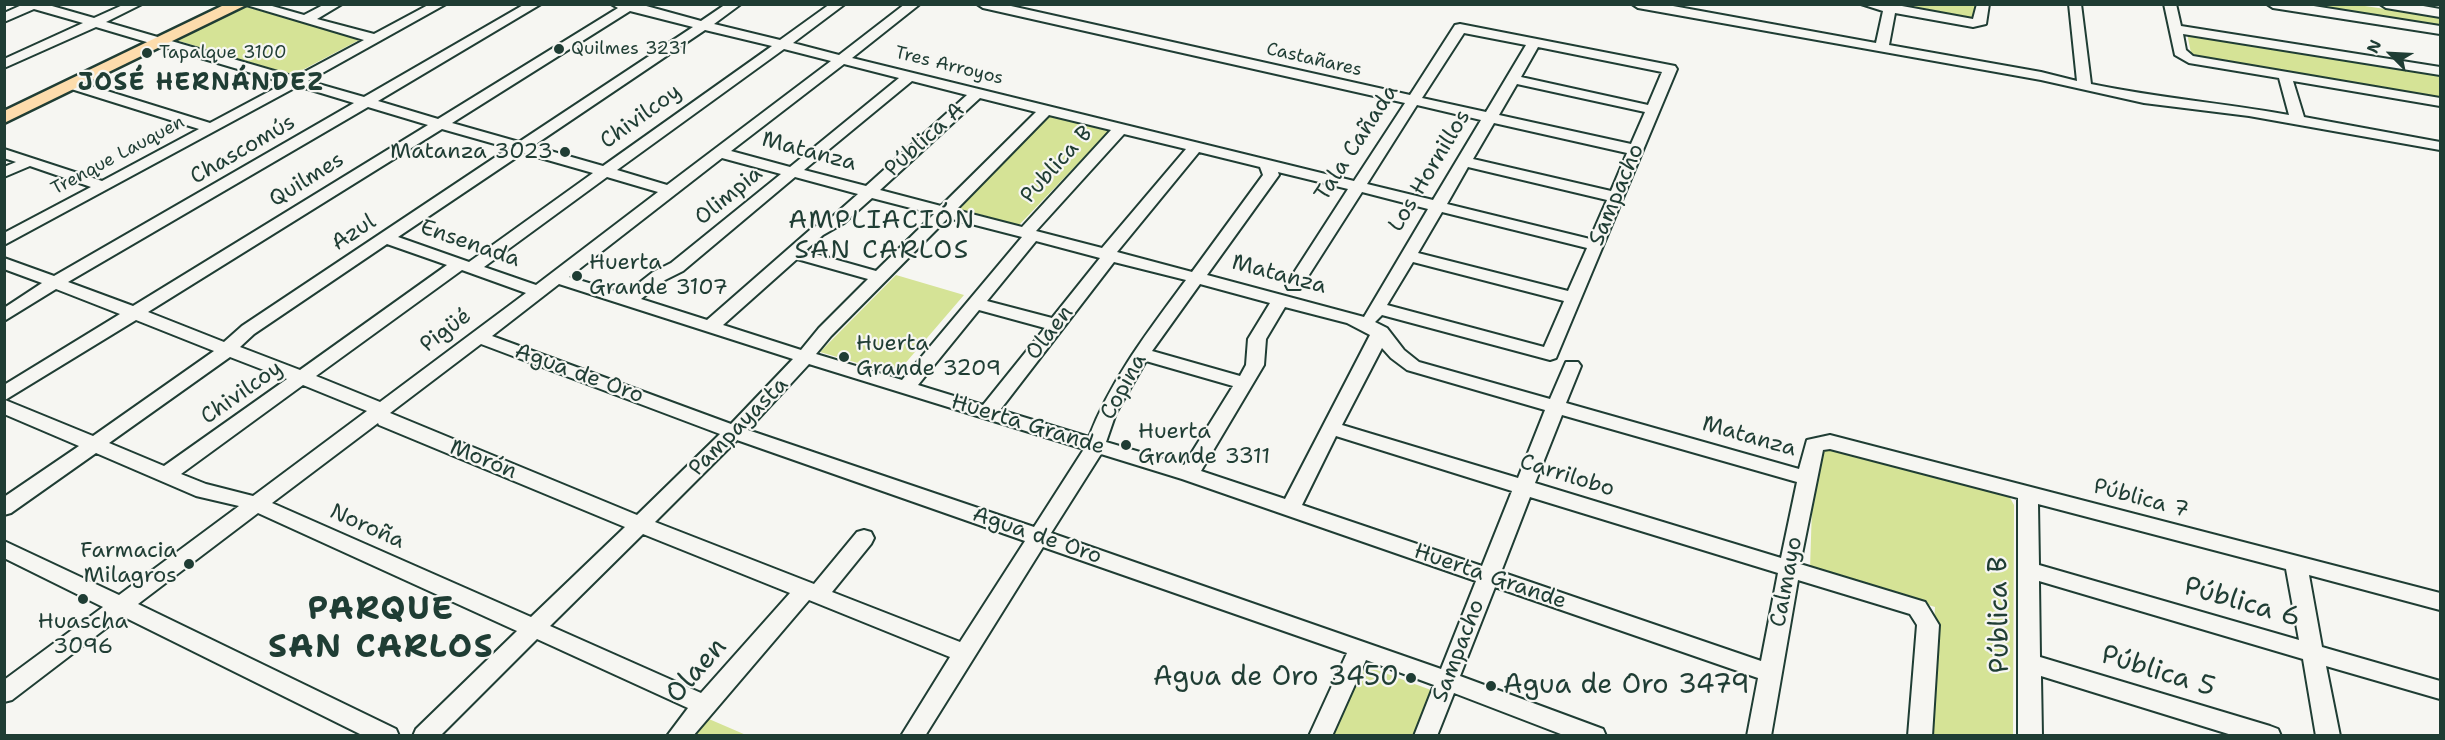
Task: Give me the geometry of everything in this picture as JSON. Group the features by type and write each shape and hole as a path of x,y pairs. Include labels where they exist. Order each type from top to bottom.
{"main road":[{"path":"4,118 240,4"}],"street":[{"path":"4,64 136,4"},
{"path":"249,4 376,39"},
{"path":"305,20 336,4"},
{"name":"Trenque Lauquen","path":"4,240 440,4"},
{"name":"Chascomús","path":"4,316 54,283 535,4"},
{"name":"Azul","path":"4,508 228,349 248,330 735,4"},
{"name":"Chivilcoy","path":"166,475 465,266 606,172 839,4"},
{"name":"Pigüé","path":"4,693 671,191 914,4"},
{"name":"Castañares","path":"983,4 1636,150"},
{"path":"1638,4 1710,11 1882,48 2202,107 2248,112 2440,146"},
{"path":"1867,4 1977,22 1983,18 1983,4"},
{"path":"2075,4 2083,84"},
{"path":"2170,4 2180,52 2189,59 2440,102"},
{"path":"2273,4 2440,30"},
{"path":"2386,4 2440,13"},
{"path":"4,18 33,5 671,191"},
{"name":"Tres Arroyos","path":"626,5 1268,166 1596,245"},
{"name":"Quilmes","path":"4,394 441,123 626,5"},
{"path":"1882,48 1890,8"},
{"name":"Tala Cañada","path":"1294,285 1460,28 1534,43"},
{"path":"2176,29 2440,71"},
{"name":"Sampacho","path":"1375,321 1550,354 1670,69 1534,43"},
{"name":"Los Hornillos","path":"1290,508 1331,429 1375,321 1408,256 1534,43"},
{"name":"Olimpia","path":"629,300 659,276 677,267 909,76"},
{"path":"2285,76 2298,121"},
{"path":"1512,79 1653,110"},
{"path":"73,85 211,128"},
{"name":"Pública A","path":"710,327 817,232 838,220 977,93"},
{"name":"Pampayasta","path":"424,735 734,432 790,375 825,332 1046,110"},
{"name":"Publica B","path":"906,387 976,304 1030,234 1121,128"},
{"name":"Olaen","path":"988,412 1109,254 1196,147"},
{"path":"4,153 103,186"},
{"name":"Matanza","path":"720,153 1280,300 1375,321 1403,361 1413,366 1808,478"},
{"path":"4,173 29,161"},
{"path":"1464,161 1616,196"},
{"name":"Copina","path":"912,735 1096,445 1107,413 1141,354 1271,175 1268,166"},
{"name":"Ensenada","path":"387,239 538,291"},
{"path":"794,253 880,277"},
{"path":"1408,256 1574,298"},
{"name":"Morón","path":"4,263 372,405 386,420 641,525 965,653"},
{"name":"Huerta Grande","path":"556,278 805,357 1190,474 1770,673"},
{"path":"1190,474 1255,365 1257,339 1280,300"},
{"path":"976,304 1056,326"},
{"name":"Agua de Oro","path":"478,337 734,432 1360,648 1596,735"},
{"path":"1141,354 1244,383"},
{"name":"Sampacho","path":"1425,735 1572,366"},
{"name":"Noroña","path":"4,406 203,491 256,504 705,705"},
{"name":"Carrilobo","path":"1331,429 1789,569"},
{"name":"Calmayo","path":"1759,735 1814,445 1830,442"},
{"name":"Pública 7","path":"1830,442 2440,601"},
{"name":"Pública B","path":"2028,494 2030,735"},
{"name":"Olaen","path":"678,735 864,538"},
{"path":"4,549 388,735"},
{"path":"2296,564 2310,652 2328,735"},
{"path":"1789,569 1905,603 1922,613 1928,626 1920,735"},
{"name":"Pública 6","path":"2028,570 2440,690"},
{"path":"1320,735 1360,648"},
{"name":"Pública 5","path":"2029,663 2270,735"}],"green space":[{"path":"239,5 361,39 293,75 169,38"},
{"path":"1881,5 1979,5 1973,20"},
{"path":"2291,5 2358,5 2440,17 2440,27"},
{"path":"2187,33 2440,75 2440,98 2199,58 2191,53"},
{"path":"1047,115 1109,131 1019,225 952,207"},
{"path":"896,275 964,295 896,374 820,352"},
{"path":"1814,445 2008,494 2014,505 2013,735 1928,735 1935,607 1810,569"},
{"path":"1355,662 1431,690 1413,735 1321,736"},
{"path":"702,716 746,735 686,736"}],"place":[{"name":"Quilmes 3231","path":"559,49"},
{"name":"Tapalque 3100","path":"147,53"},
{"name":"Matanza 3023","path":"565,152"},
{"name":"Huerta Grande 3107","path":"577,276"},
{"name":"Huerta Grande 3209","path":"844,357"},
{"name":"Huerta Grande 3311","path":"1126,445"},
{"name":"Farmacia Milagros","path":"189,564"},
{"name":"Huascha 3096","path":"83,599"},
{"name":"Agua de Oro 3450","path":"1411,678"},
{"name":"Agua de Oro 3479","path":"1491,686"}],"district":[{"name":"JOSÉ HERNÁNDEZ","path":"201,84"},
{"name":"AMPLIACIÓN SAN CARLOS","path":"882,236"},
{"name":"PARQUE SAN CARLOS","path":"381,629"}]}
